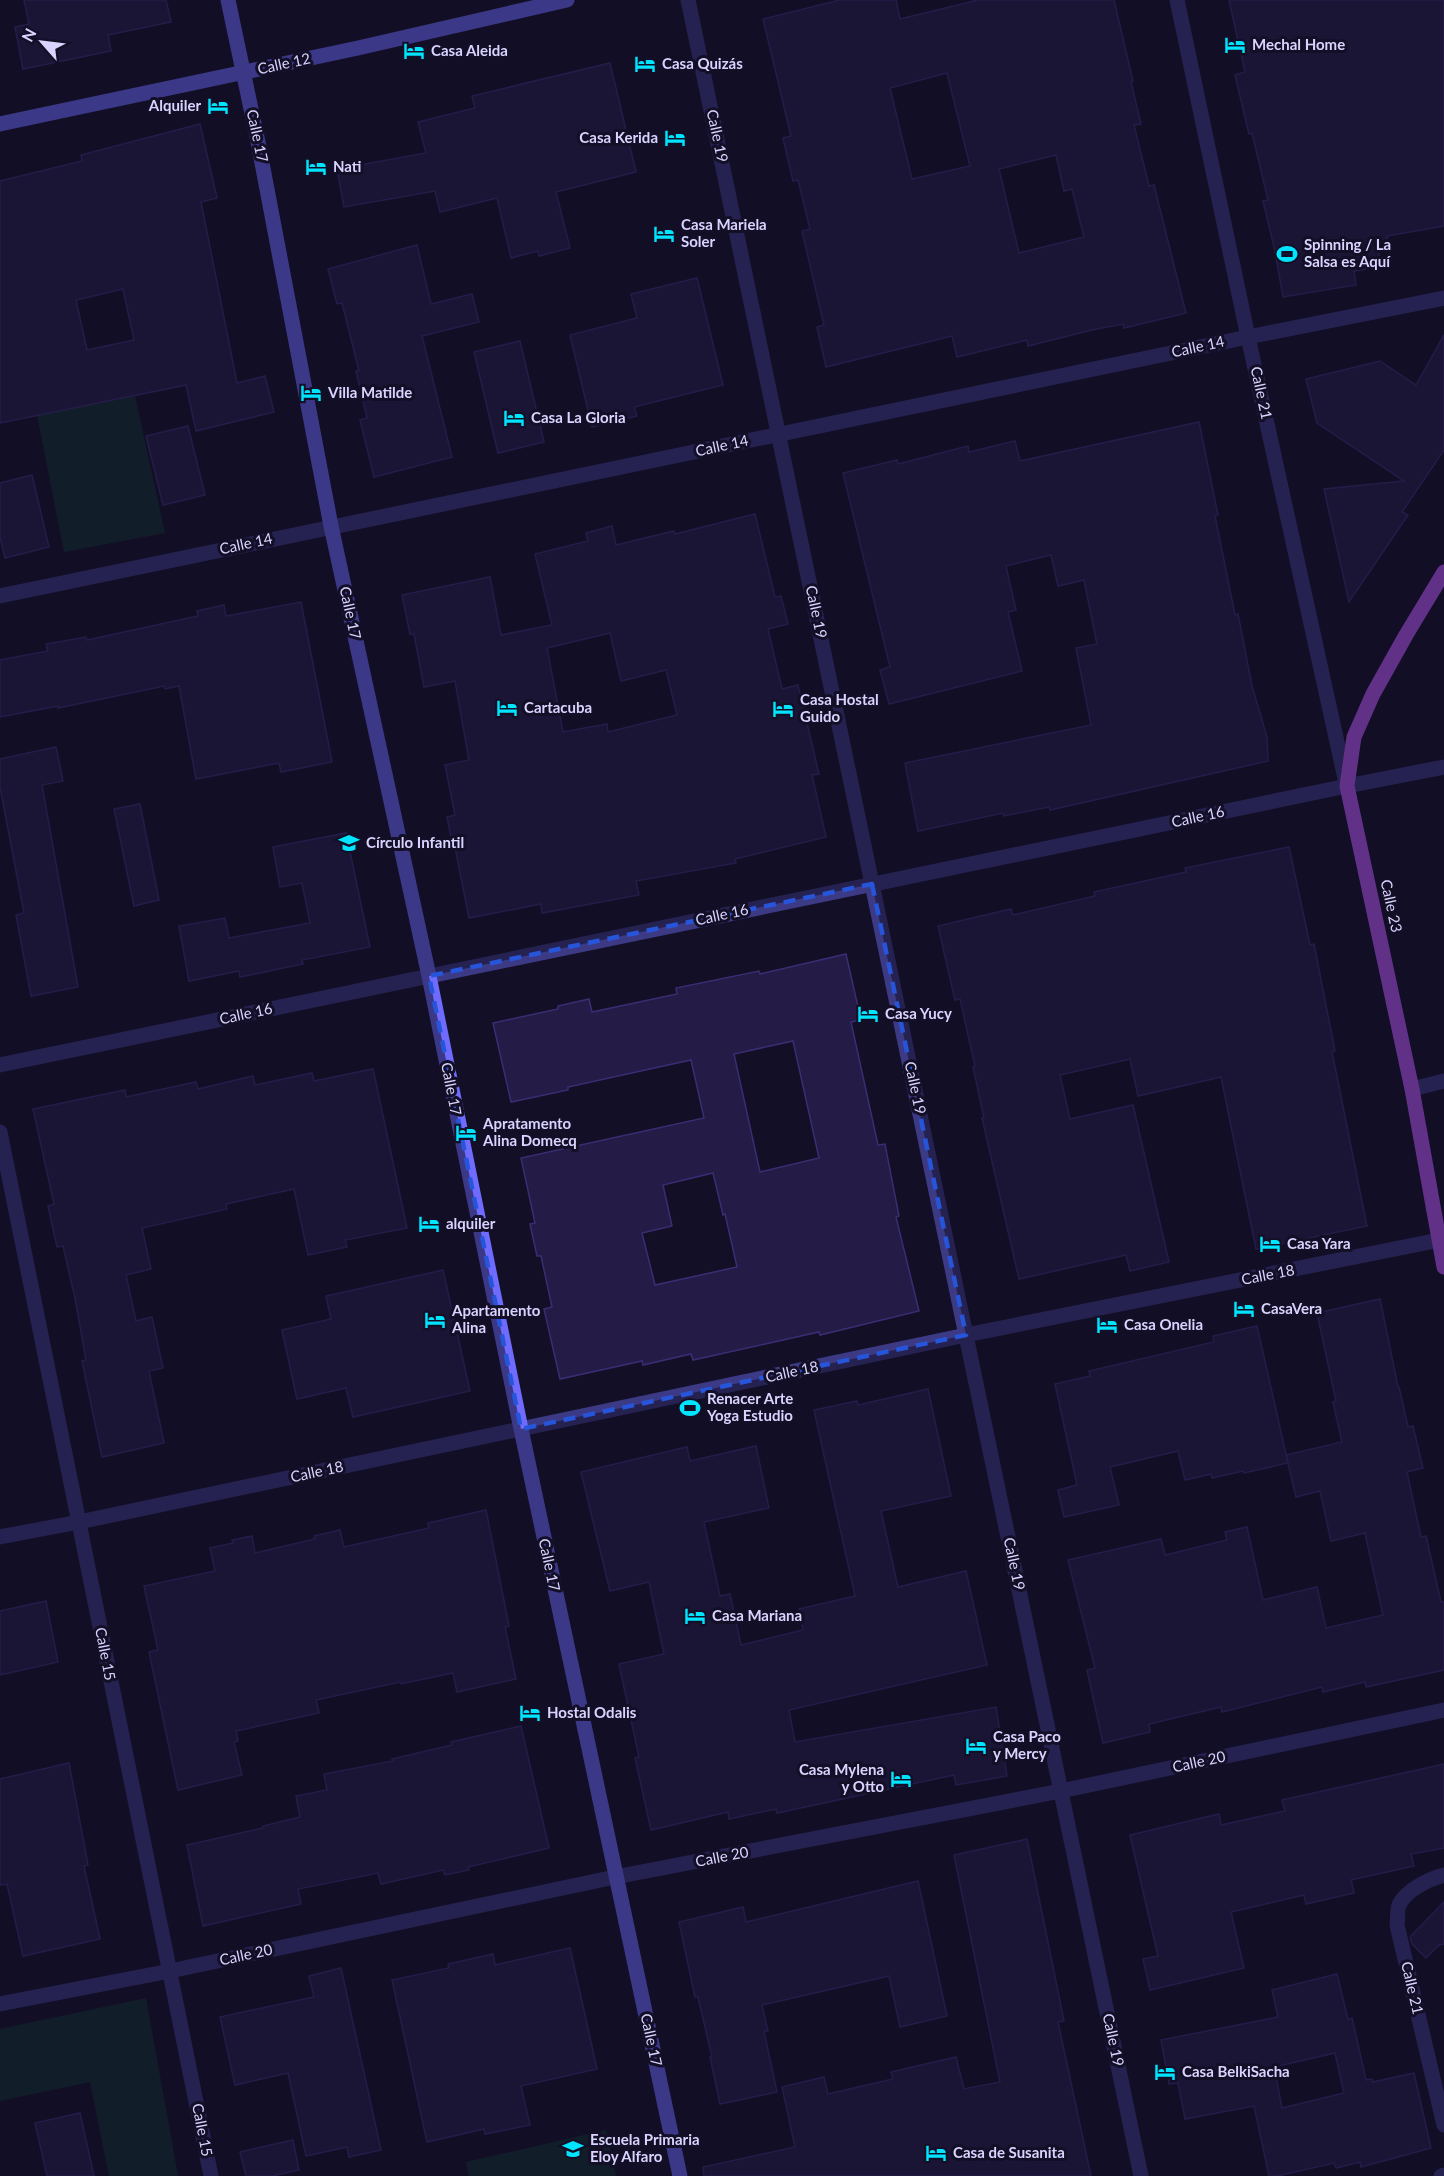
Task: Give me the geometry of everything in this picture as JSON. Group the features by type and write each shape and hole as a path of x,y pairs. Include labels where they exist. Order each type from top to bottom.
{"main road":[{"name":"Calle 23","path":"1444,572 1406,635 1354,737 1347,786 1412,1089 1442,1240 1444,1267"}],"street":[{"name":"Calle 17","path":"228,0 258,142 331,526 429,976 521,1429 680,2176"},
{"name":"Calle 12","path":"0,124 567,0"},
{"name":"Calle 19","path":"688,0 1141,2176"},
{"name":"Calle 21","path":"1177,0 1248,337 1347,786"},
{"name":"Calle 14","path":"0,596 1444,298"},
{"name":"Calle 16","path":"0,1065 1444,767"},
{"path":"1412,1089 1444,1080"},
{"name":"Calle 15","path":"0,1132 211,2176"},
{"name":"Calle 18","path":"0,1537 966,1335 1442,1240"},
{"name":"Calle 20","path":"0,2004 170,1971 615,1877 1061,1791 1444,1710"},
{"name":"Calle 21","path":"1444,1875 1433,1878 1410,1892 1399,1905 1398,1925 1444,2124"}],"highlighted area":[{"path":"872,884 966,1335 521,1429 429,976"}],"green space":[{"path":"135,396 165,533 64,552 37,415"},
{"path":"146,1998 178,2176 109,2176 90,2082 0,2101 0,2029"},
{"path":"606,2130 616,2176 469,2176 466,2162"}],"building":[{"path":"24,0 166,0 171,22 108,35 111,51 23,69 15,27 29,24"},
{"path":"840,0 896,0 900,19 978,0 1114,0 1141,124 1134,125 1149,186 1154,185 1186,313 1124,328 1123,324 1092,330 1028,346 1027,340 957,357 952,336 826,367 817,327 824,325 802,231 810,229 798,180 793,181 783,138 791,136 763,19","holes":["947,73 970,166 912,179 890,88","1056,155 1064,191 1072,189 1084,237 1019,253 999,169"]},
{"path":"1229,0 1444,0 1444,226 1387,236 1389,246 1378,248 1381,267 1354,271 1356,285 1283,297 1263,201 1268,200 1235,75 1245,72"},
{"path":"610,63 636,172 556,192 570,248 539,256 538,251 511,258 497,198 440,212 435,191 344,207 337,169 426,153 418,122 475,108 472,96"},
{"path":"200,124 217,198 201,202 237,383 265,376 274,412 196,431 186,385 0,423 0,181 82,161 81,155","holes":["123,289 134,340 87,350 76,300"]},
{"path":"417,245 431,304 472,294 479,322 422,336 452,457 374,477 360,420 367,418 356,371 359,371 342,303 337,304 328,269"},
{"path":"697,278 723,385 634,407 637,416 592,427 570,335 637,318 631,294"},
{"path":"1444,335 1444,450 1402,512 1408,515 1349,602 1324,489 1404,481 1317,423 1306,379 1380,361 1416,385"},
{"path":"520,341 544,442 498,453 474,352"},
{"path":"1199,422 1235,615 1238,614 1252,686 1267,737 1268,761 1050,810 1049,807 1004,816 1003,813 918,831 905,763 1091,725 1076,648 1097,644 1084,580 1058,586 1051,555 1006,566 1016,610 1008,612 1022,671 889,704 880,670 890,667 843,473 897,460 898,464 968,446 969,452 1015,441 1020,461"},
{"path":"188,426 205,495 163,505 146,436"},
{"path":"32,475 49,547 5,558 0,537 0,483"},
{"path":"755,514 775,597 781,596 788,624 768,629 782,689 798,685 819,774 812,775 826,837 735,859 736,863 636,881 639,895 542,913 541,904 469,918 447,817 455,815 445,765 469,760 455,681 424,687 414,634 410,634 402,595 490,577 501,635 552,625 535,554 588,541 586,533 612,526 616,545 674,531 675,534","holes":["610,633 621,681 666,670 677,715 608,732 607,724 563,732 547,648"]},
{"path":"301,602 332,762 281,772 279,763 196,779 179,686 165,689 164,686 58,708 58,706 0,717 0,660 48,651 46,644 86,637 87,640 198,616 197,611 224,605 226,616"},
{"path":"56,747 63,781 42,785 78,987 31,996 16,915 24,913 0,787 0,759"},
{"path":"140,804 159,900 134,906 114,809"},
{"path":"346,833 370,947 302,960 303,964 240,977 239,971 189,981 179,926 225,918 229,938 310,923 302,883 280,887 273,847"},
{"path":"1289,847 1310,945 1314,944 1335,1051 1332,1052 1367,1226 1256,1249 1221,1077 1138,1096 1130,1059 1060,1075 1070,1119 1133,1105 1169,1262 1130,1271 1126,1255 1019,1279 982,1118 984,1118 973,1067 975,1066 960,999 955,1000 938,926 1011,909 1013,915 1095,896 1094,892 1186,872 1185,868"},
{"path":"846,954 861,1020 851,1022 878,1145 885,1144 899,1216 896,1217 919,1311 820,1335 819,1332 693,1360 691,1354 643,1365 642,1361 560,1379 544,1309 552,1307 541,1256 537,1256 530,1224 535,1223 521,1158 704,1118 691,1060 511,1102 493,1023 558,1009 558,1006 589,999 592,1012 677,994 676,988 759,971 760,974","holes":["793,1041 819,1158 760,1172 734,1054","713,1173 737,1267 655,1285 642,1233 672,1226 663,1185"]},
{"path":"373,1069 407,1228 345,1240 347,1247 308,1255 294,1189 226,1204 227,1209 142,1228 151,1269 126,1275 136,1321 152,1317 163,1368 149,1371 164,1443 102,1457 82,1361 86,1360 75,1298 63,1246 57,1247 48,1206 54,1204 33,1109 125,1090 126,1097 196,1082 198,1089 253,1076 255,1085 312,1073 314,1081"},
{"path":"443,1270 470,1391 353,1417 346,1388 297,1399 282,1330 331,1319 326,1296"},
{"path":"1380,1299 1408,1427 1413,1426 1423,1468 1407,1472 1421,1537 1426,1536 1441,1602 1444,1602 1444,1670 1366,1687 1365,1682 1323,1692 1322,1687 1222,1712 1221,1707 1149,1724 1150,1732 1103,1743 1087,1670 1095,1668 1068,1560 1161,1539 1165,1555 1227,1540 1225,1532 1247,1527 1263,1600 1317,1587 1326,1628 1383,1615 1365,1533 1331,1541 1320,1491 1296,1497 1286,1455 1342,1442 1333,1402 1336,1401 1317,1313"},
{"path":"1257,1326 1288,1463 1244,1473 1243,1471 1212,1478 1211,1474 1185,1480 1178,1451 1110,1467 1119,1505 1064,1517 1058,1490 1077,1485 1055,1384 1090,1376 1089,1371 1214,1342 1213,1336"},
{"path":"928,1389 951,1496 881,1511 898,1587 966,1571 987,1665 789,1710 795,1742 996,1707 1007,1776 956,1785 954,1775 777,1813 776,1809 729,1819 728,1812 651,1830 635,1758 639,1757 619,1664 664,1654 649,1582 610,1591 581,1472 687,1447 690,1461 756,1446 769,1508 704,1522 720,1596 730,1594 741,1645 803,1630 799,1609 855,1596 814,1410 857,1401 858,1405"},
{"path":"486,1510 509,1626 505,1627 516,1679 457,1692 453,1673 316,1700 319,1713 236,1731 238,1741 234,1742 242,1775 178,1790 149,1652 158,1650 144,1586 215,1571 210,1548 233,1543 232,1540 252,1536 255,1553 315,1539 314,1536 340,1530 344,1547 429,1528 428,1523"},
{"path":"46,1601 58,1662 0,1675 0,1611"},
{"path":"521,1726 549,1848 468,1867 469,1870 445,1875 443,1870 381,1884 378,1873 298,1889 301,1904 203,1926 187,1845 300,1817 296,1796 327,1790 324,1774 393,1761 392,1759 452,1745 451,1742"},
{"path":"69,1763 88,1865 84,1866 100,1939 23,1956 7,1884 0,1885 0,1779"},
{"path":"1444,1764 1444,1848 1411,1854 1414,1866 1351,1880 1354,1893 1306,1904 1304,1895 1231,1912 1244,1968 1150,1990 1143,1959 1158,1956 1130,1835 1219,1814 1221,1825 1285,1811 1282,1800"},
{"path":"1027,1839 1064,2021 1058,2022 1091,2176 704,2176 703,2167 795,2147 782,2087 824,2077 828,2094 893,2079 891,2072 956,2057 964,2089 1000,2082 954,1855"},
{"path":"918,1881 947,2016 900,2027 889,1976 762,2005 768,2031 764,2031 777,2092 720,2104 710,2057 712,2057 698,1997 695,1997 679,1922 743,1907 746,1922"},
{"path":"1444,1902 1444,1944 1439,1945 1426,1958 1412,1944 1410,1937"},
{"path":"570,1948 597,2069 521,2086 530,2125 485,2134 484,2129 427,2142 392,1980 449,1968 448,1964 493,1954 495,1965"},
{"path":"341,1968 381,2150 349,2157 347,2147 306,2156 288,2073 235,2085 220,2017 314,1997 309,1976"},
{"path":"1337,1974 1348,2020 1352,2018 1366,2080 1372,2079 1373,2082 1414,2073 1431,2148 1361,2167 1360,2162 1336,2168 1334,2163 1269,2176 1254,2106 1185,2119 1178,2083 1169,2084 1161,2040 1278,2017 1272,1990","holes":["1335,2053 1344,2093 1282,2108 1274,2067"]},
{"path":"80,2113 94,2176 47,2176 35,2123"},
{"path":"293,2140 299,2170 272,2176 246,2176 240,2152"}],"place":[{"name":"Mechal Home","path":"1235,45"},
{"name":"Casa Aleida","path":"414,51"},
{"name":"Casa Quizás","path":"645,64"},
{"name":"Alquiler","path":"218,106"},
{"name":"Casa Kerida","path":"675,138"},
{"name":"Nati","path":"316,167"},
{"name":"Casa Mariela Soler","path":"664,234"},
{"name":"Spinning / La Salsa es Aquí","path":"1287,254"},
{"name":"Villa Matilde","path":"311,393"},
{"name":"Casa La Gloria","path":"514,418"},
{"name":"Cartacuba","path":"507,708"},
{"name":"Casa Hostal Guido","path":"783,709"},
{"name":"Círculo Infantil","path":"349,843"},
{"name":"Casa Yucy","path":"868,1014"},
{"name":"Apratamento Alina Domecq","path":"466,1133"},
{"name":"alquiler","path":"429,1224"},
{"name":"Casa Yara","path":"1270,1244"},
{"name":"CasaVera","path":"1244,1309"},
{"name":"Apartamento Alina","path":"435,1320"},
{"name":"Casa Onelia","path":"1107,1325"},
{"name":"Renacer Arte Yoga Estudio","path":"690,1408"},
{"name":"Casa Mariana","path":"695,1616"},
{"name":"Hostal Odalis","path":"530,1713"},
{"name":"Casa Paco y Mercy","path":"976,1746"},
{"name":"Casa Mylena y Otto","path":"901,1779"},
{"name":"Casa BelkiSacha","path":"1165,2072"},
{"name":"Escuela Primaria Eloy Alfaro","path":"573,2149"},
{"name":"Casa de Susanita","path":"936,2153"}]}
